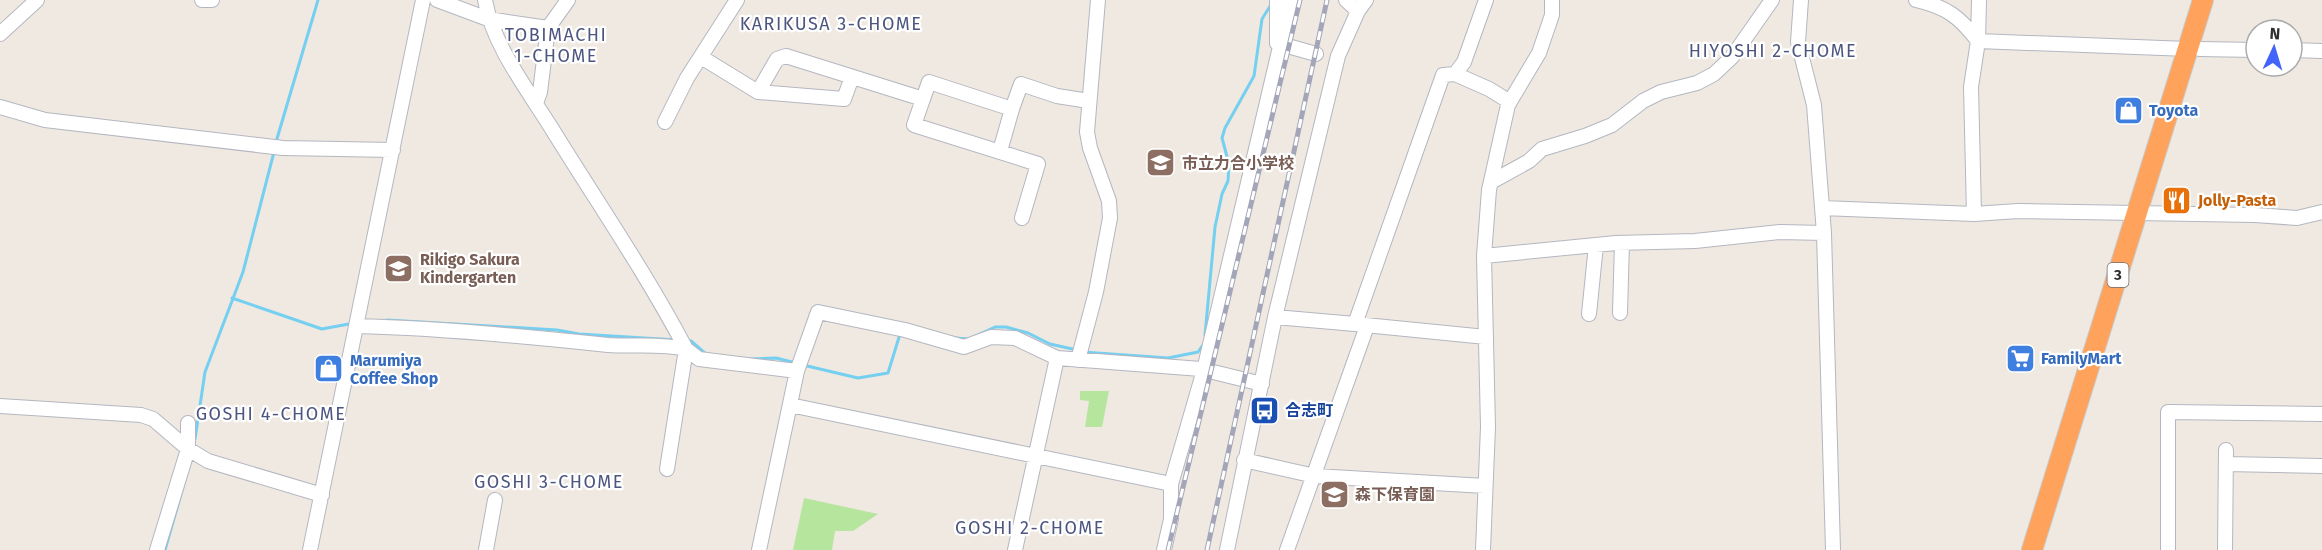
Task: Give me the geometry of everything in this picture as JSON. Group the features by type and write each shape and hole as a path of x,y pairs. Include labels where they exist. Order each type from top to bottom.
{"highway":[{"name":"3","path":"2194,49 2203,0"},
{"name":"3","path":"2044,550 2194,49 2215,0"},
{"name":"3","path":"2031,550 2144,213"}],"street":[{"path":"0,34 37,0"},
{"path":"202,0 212,0"},
{"path":"310,550 423,0"},
{"path":"436,0 488,19 548,28"},
{"path":"485,0 488,19 519,77 596,197 686,349 699,359 797,371"},
{"path":"536,103 540,92 548,28 567,0"},
{"path":"665,122 687,78 737,0"},
{"path":"1078,360 1096,292 1110,218 1108,201 1090,148 1088,132 1098,0"},
{"path":"1277,0 1277,43 1316,54"},
{"path":"1164,550 1171,519 1171,484 1204,370 1291,0"},
{"path":"1227,550 1275,317 1338,56 1362,6 1347,0"},
{"path":"1455,74 1464,62 1486,0"},
{"path":"1483,550 1488,427 1484,256 1489,190 1510,102 1539,53 1552,15 1552,0"},
{"path":"1492,181 1529,161 1542,149 1612,125 1643,101 1661,92 1697,83 1714,74 1732,57 1772,0"},
{"path":"1801,0 1798,42 1814,105 1824,233 1833,550"},
{"path":"1916,0 1936,4 1959,17 1978,41 2244,50"},
{"path":"1974,214 1971,87 1978,41 1979,0"},
{"path":"2304,50 2322,51"},
{"path":"758,92 777,59 786,56 923,99"},
{"path":"701,57 758,92 844,99 852,77"},
{"path":"1287,550 1315,476 1361,325 1443,75 1455,74 1489,89 1510,102"},
{"path":"1012,109 929,82 914,125 1038,164 1022,218"},
{"path":"1000,152 1021,84 1057,96 1089,101"},
{"path":"0,106 45,120 283,148 393,150"},
{"path":"1822,208 1974,214 2018,211 2255,215 2297,218 2322,212"},
{"path":"1484,256 1622,243 1695,241 1780,232 1824,233"},
{"path":"1620,313 1622,243"},
{"path":"1589,314 1596,245"},
{"path":"759,550 797,371 818,312 905,330 963,347 991,337 1015,338 1057,358 1204,370 1262,384"},
{"path":"1275,317 1486,337"},
{"path":"356,326 429,328 613,345 664,344 686,349"},
{"path":"668,469 686,349"},
{"path":"1015,550 1057,358"},
{"path":"790,405 1171,484"},
{"path":"0,406 141,414 153,419 188,449 208,461 322,495"},
{"path":"2168,550 2168,412 2322,414"},
{"path":"157,550 188,449 188,423"},
{"path":"2225,550 2226,457 2322,466"},
{"path":"1244,460 1315,476 1485,486"},
{"path":"486,550 495,500"}],"green space":[{"path":"1080,391 1109,391 1102,427 1085,427 1089,401 1080,400"},
{"path":"804,498 878,514 853,531 835,531 832,550 793,550"}],"waterway":[{"path":"276,142 318,0"},
{"path":"1205,335 1215,227 1222,194 1228,181 1229,164 1222,138 1225,128 1254,76 1262,19 1272,3"},
{"path":"195,439 205,372 243,272 274,152"},
{"path":"232,298 322,329 354,323"},
{"path":"387,320 677,340"},
{"path":"955,338 969,339 995,327 1006,327 1028,333 1050,344 1077,350"},
{"path":"803,365 858,378 888,373 900,334"},
{"path":"686,341 691,341 707,355"},
{"path":"1083,352 1168,358 1198,352 1205,342"},
{"path":"750,359 776,358 796,363"},
{"path":"165,550 189,466"}],"railway":[{"path":"1168,550 1300,0"},
{"path":"1207,550 1327,0"}],"place":[{"name":"Toyota","path":"2128,110"},
{"name":"市立力合小学校","path":"1161,163"},
{"name":"Jolly-Pasta","path":"2177,200"},
{"name":"Rikigo Sakura Kindergarten","path":"399,268"},
{"name":"FamilyMart","path":"2020,358"},
{"name":"Marumiya Coffee Shop","path":"329,369"},
{"name":"合志町","path":"1264,410"},
{"name":"森下保育園","path":"1334,494"}],"district":[{"name":"KARIKUSA 3-CHOME","path":"831,24"},
{"name":"TOBIMACHI 1-CHOME","path":"556,45"},
{"name":"HIYOSHI 2-CHOME","path":"1773,51"},
{"name":"GOSHI 4-CHOME","path":"271,414"},
{"name":"GOSHI 3-CHOME","path":"549,482"},
{"name":"GOSHI 2-CHOME","path":"1030,528"}]}
